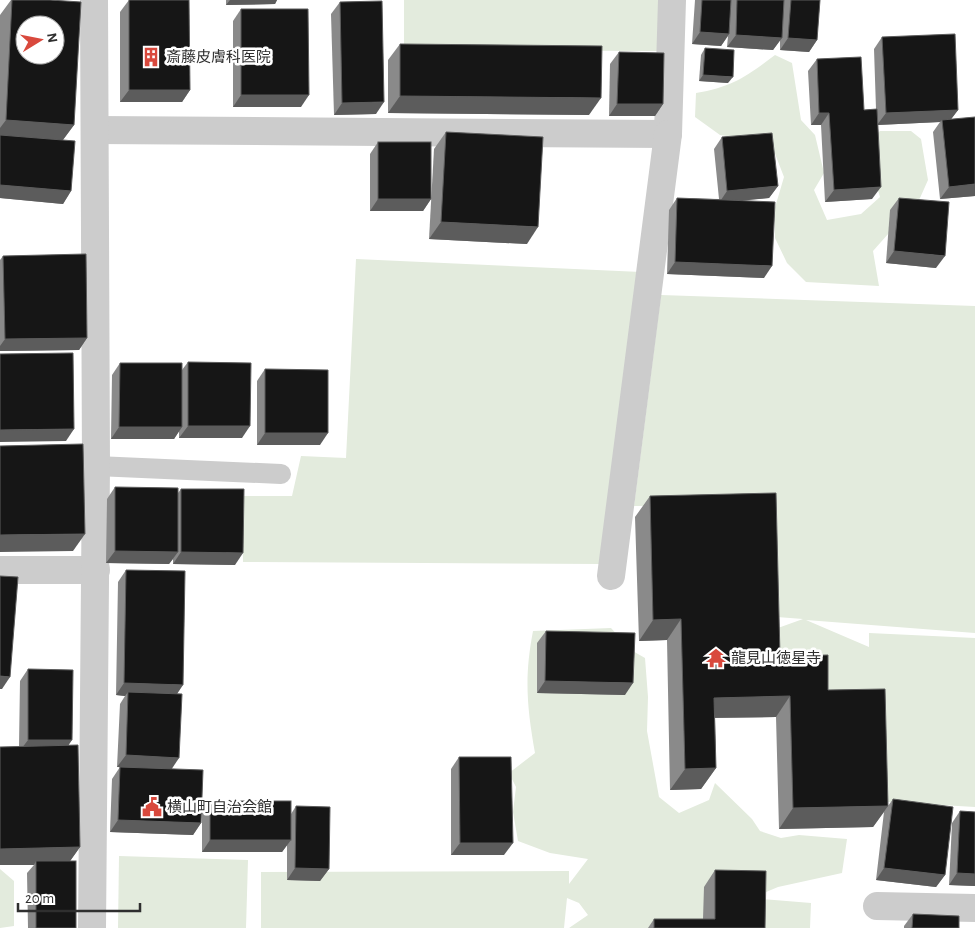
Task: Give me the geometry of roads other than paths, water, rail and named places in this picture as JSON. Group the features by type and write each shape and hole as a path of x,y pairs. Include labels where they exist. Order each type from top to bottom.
{"street":[{"path":"92,928 96,570 96,130 94,0"},
{"path":"611,576 668,134 672,0"},
{"path":"96,130 668,134"},
{"path":"0,570 96,570"},
{"path":"878,906 975,908"}],"lane":[{"path":"96,466 281,474"}],"place":[{"name":"斎藤皮膚科医院","path":"151,57"},
{"name":"龍見山徳星寺","path":"716,658"},
{"name":"横山町自治会館","path":"152,807"}]}
